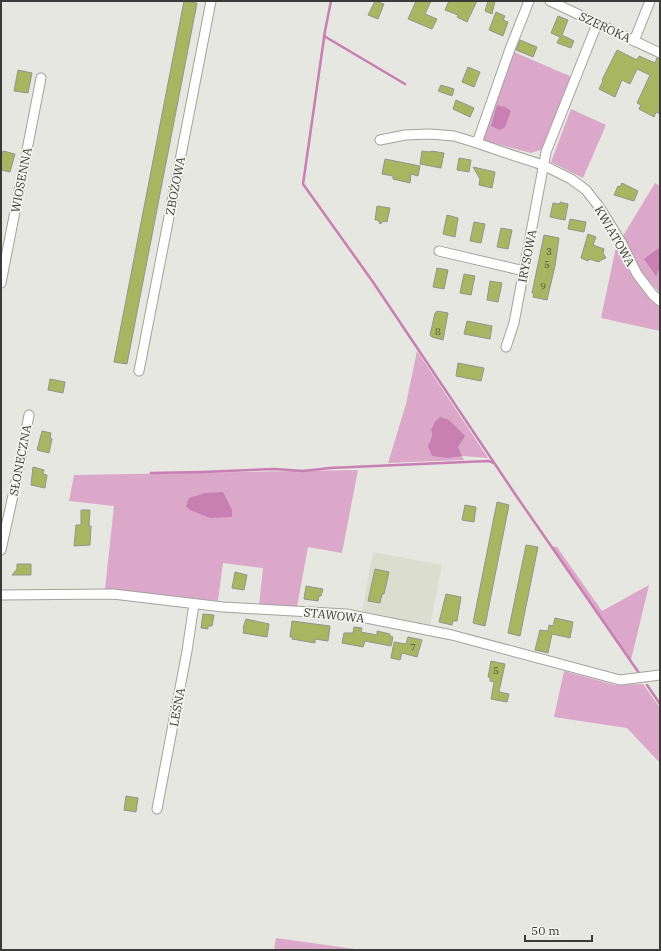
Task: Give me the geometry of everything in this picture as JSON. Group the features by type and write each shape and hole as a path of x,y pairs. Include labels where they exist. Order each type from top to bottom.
{"street":[{"name":"ZBOŻOWA","path":"138,371 211,1"},
{"path":"477,143 510,49 529,1"},
{"name":"SZEROKA","path":"550,1 660,53"},
{"path":"634,41 650,1"},
{"path":"543,165 546,152 597,24"},
{"name":"WIOSENNA","path":"1,282 41,78"},
{"name":"KWIATOWA","path":"380,140 405,135 430,134 454,136 543,165 571,180 586,190 600,208 613,227 632,266 652,295 660,301"},
{"name":"IRYSOWA","path":"506,347 514,323 543,173 543,165"},
{"path":"439,251 524,271"},
{"name":"SŁONECZNA","path":"1,550 29,415"},
{"name":"STAWOWA","path":"1,595 113,594 222,607 346,614 452,635 611,679 632,680 660,675"},
{"name":"LEŚNA","path":"157,809 188,651 194,604"}],"shaded area":[{"path":"514,52 572,77 543,149 531,153 482,140"},
{"path":"497,105 505,107 511,111 505,127 500,130 491,126"},
{"path":"571,109 606,125 583,178 551,162"},
{"path":"655,183 660,186 660,293 639,271 623,236"},
{"path":"616,247 631,274 651,301 660,305 660,331 601,318"},
{"path":"660,247 660,267 656,276 644,259"},
{"path":"417,351 488,458 462,456 464,460 388,463 406,404","holes":["431,430 460,442 458,447 428,446 432,436"]},
{"path":"440,417 449,420 465,436 458,447 462,456 448,458 432,456 428,446 432,436 431,430 435,422"},
{"path":"358,470 342,553 308,547 297,607 259,605 263,568 223,563 218,601 105,589 114,506 69,501 74,475"},
{"path":"223,492 232,510 232,517 210,518 190,510 186,506 189,498 205,493"},
{"path":"551,546 557,547 602,611 649,585 631,660"},
{"path":"373,552 442,565 430,626 362,611"},
{"path":"564,671 615,685 643,684 660,708 660,763 627,728 554,717"},
{"path":"276,938 362,950 274,950"}],"building":[{"path":"184,1 197,3 127,364 114,362"},
{"path":"375,1 384,4 378,19 368,15"},
{"path":"416,1 431,1 425,14 437,19 432,29 408,19"},
{"path":"449,1 477,1 467,22 457,17 458,15 445,10"},
{"path":"488,1 495,1 492,14 485,11"},
{"path":"496,12 505,16 503,20 508,22 503,36 489,30"},
{"path":"558,16 568,20 562,35 574,41 571,48 557,43 560,37 551,33"},
{"path":"520,40 537,47 533,57 516,50"},
{"path":"617,50 637,60 639,56 655,63 657,58 660,59 660,114 656,112 654,117 639,109 641,105 637,103 650,75 637,69 630,84 622,80 615,97 599,89"},
{"path":"468,67 480,72 474,87 462,82"},
{"path":"18,70 32,73 28,93 14,91"},
{"path":"441,85 454,89 452,96 438,91"},
{"path":"456,100 474,108 470,117 453,109"},
{"path":"3,151 15,154 10,172 1,170 1,157"},
{"path":"422,151 444,153 441,168 420,164"},
{"path":"459,158 471,160 469,172 457,170"},
{"path":"385,159 420,166 418,176 411,174 410,183 393,179 393,176 382,174"},
{"path":"473,167 495,172 492,188 479,185 480,179"},
{"path":"622,183 638,191 634,201 614,195 618,186 620,187"},
{"path":"560,202 568,204 565,220 550,217 553,203 560,204"},
{"path":"377,206 390,208 387,222 384,221 380,224 378,220 375,220"},
{"path":"447,215 458,218 455,237 443,234"},
{"path":"570,219 586,222 584,232 568,229"},
{"path":"474,222 485,224 481,243 470,241"},
{"path":"501,228 512,230 508,249 497,247"},
{"path":"588,234 596,237 593,245 604,249 603,253 606,258 599,262 589,259 588,261 581,258"},
{"path":"544,235 559,238 555,266 547,300 533,297 534,293 532,293"},
{"path":"437,268 448,270 444,289 433,287"},
{"path":"464,274 475,276 471,295 460,293"},
{"path":"490,281 502,283 498,302 487,300"},
{"path":"437,311 448,313 443,340 430,335 435,313"},
{"path":"467,321 492,326 490,339 464,334"},
{"path":"458,363 484,368 481,381 456,376"},
{"path":"50,379 65,382 63,393 48,390"},
{"path":"42,431 51,433 50,438 52,439 49,453 37,450"},
{"path":"33,467 44,470 43,474 47,475 45,488 31,485"},
{"path":"497,502 509,505 485,626 473,623"},
{"path":"465,505 476,507 474,522 462,520"},
{"path":"81,510 90,510 90,545 74,546 76,525 81,525"},
{"path":"526,545 538,547 520,636 508,633"},
{"path":"17,564 31,564 31,575 12,575 17,569"},
{"path":"375,569 389,572 384,594 382,594 380,603 368,601"},
{"path":"235,572 247,575 244,590 232,588"},
{"path":"306,586 323,589 318,601 304,599"},
{"path":"446,594 461,597 457,621 453,621 452,625 439,622"},
{"path":"203,614 214,615 212,626 208,626 208,629 201,628"},
{"path":"555,618 573,622 570,638 552,634 548,653 535,650 540,630 548,631 549,625 553,626"},
{"path":"246,619 269,624 267,637 243,633"},
{"path":"292,621 330,626 328,641 315,639 315,643 292,639 293,637 290,637"},
{"path":"354,627 362,628 361,632 377,635 377,631 390,634 390,636 393,637 391,646 365,641 363,647 342,643 344,633 353,633"},
{"path":"408,637 422,640 417,657 402,653 400,660 391,658 394,642 406,644"},
{"path":"491,661 505,664 499,692 509,694 507,702 491,699 494,682 490,681 490,677 488,677"},
{"path":"126,796 138,798 136,812 124,810"}],"waterway":[{"path":"331,1 325,31 303,184 373,282 515,494 639,673"},
{"path":"324,36 405,84"},
{"path":"151,473 275,469 303,471 330,468 465,462 489,461 493,463"},
{"path":"647,685 660,704"}]}
